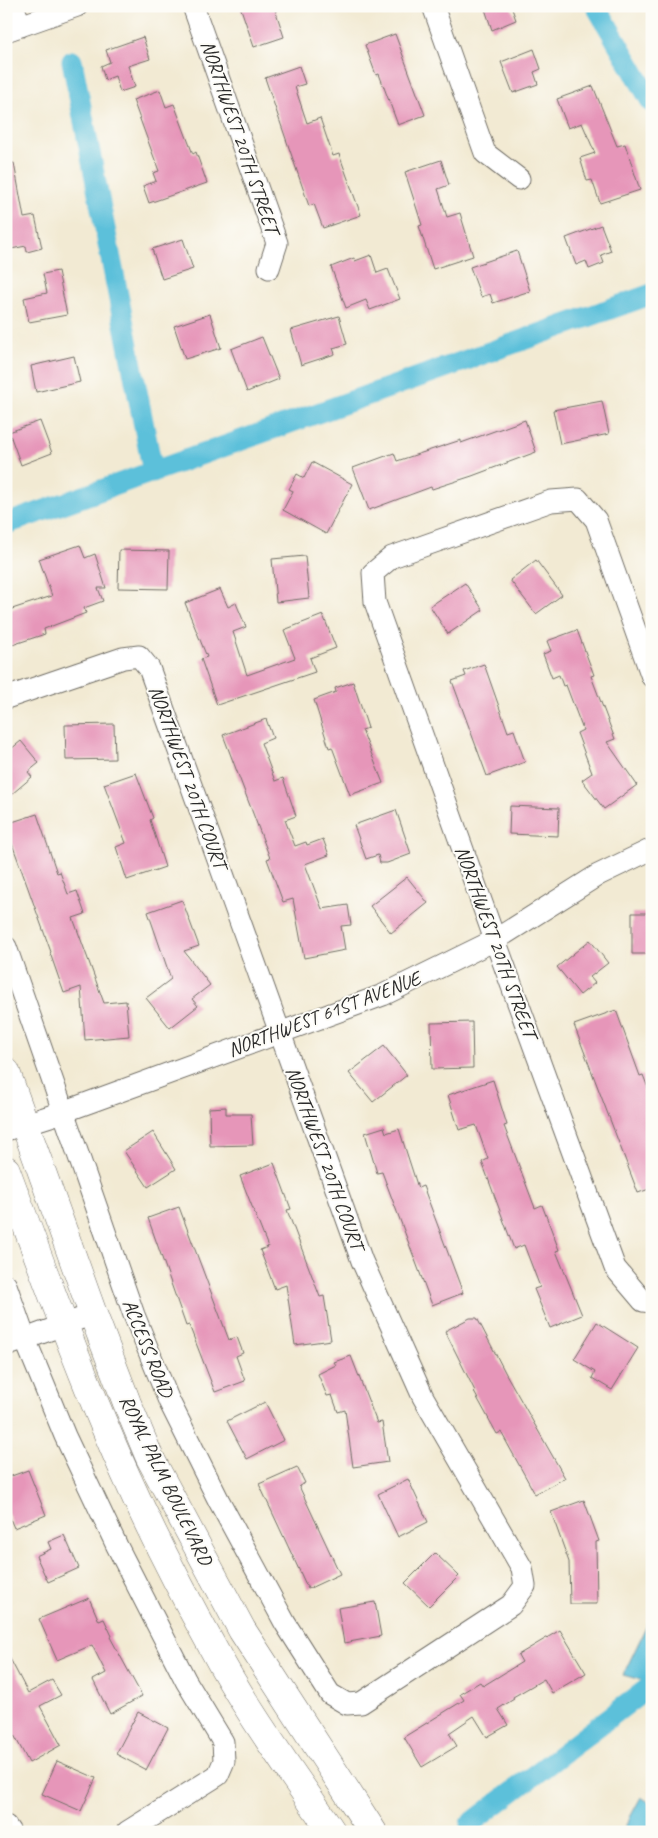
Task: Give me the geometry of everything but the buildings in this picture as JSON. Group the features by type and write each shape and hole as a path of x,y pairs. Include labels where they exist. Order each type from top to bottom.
{"main road":[{"name":"ROYAL PALM BOULEVARD","path":"6,1072 15,1127 150,1456 242,1630 373,1832"},
{"name":"ROYAL PALM BOULEVARD","path":"6,1170 63,1325 102,1421 147,1519 213,1649 257,1720 332,1832"}],"street":[{"path":"14,6 14,29 77,6"},
{"name":"NORTHWEST 20TH STREET","path":"194,6 277,243 269,268"},
{"path":"433,6 485,153 519,179"},
{"name":"NORTHWEST 20TH STREET","path":"648,1302 615,1268 374,602 373,573 392,557 411,550 551,501 578,499 596,520 652,677"},
{"name":"NORTHWEST 20TH COURT","path":"6,698 123,658 139,656 149,668 366,1270 423,1397 522,1568 525,1586 511,1605 362,1703"},
{"name":"NORTHWEST 61ST AVENUE","path":"15,1127 63,1112 383,995 495,940 598,875 652,849"},
{"name":"ACCESS ROAD","path":"6,946 134,1315 169,1401 219,1501 285,1623 330,1694 347,1704 362,1703"},
{"path":"6,1285 16,1343 65,1436 117,1546 186,1680 223,1742 224,1762 218,1775 127,1832"},
{"path":"16,1343 93,1314"},
{"path":"6,1826 10,1832"}],"water":[{"path":"652,1615 652,1683 623,1675"},
{"path":"641,1797 652,1804 652,1832 622,1832"}],"waterway":[{"path":"596,6 652,103"},
{"path":"72,61 153,472"},
{"path":"6,524 652,294"},
{"path":"470,1824 652,1685"}]}
